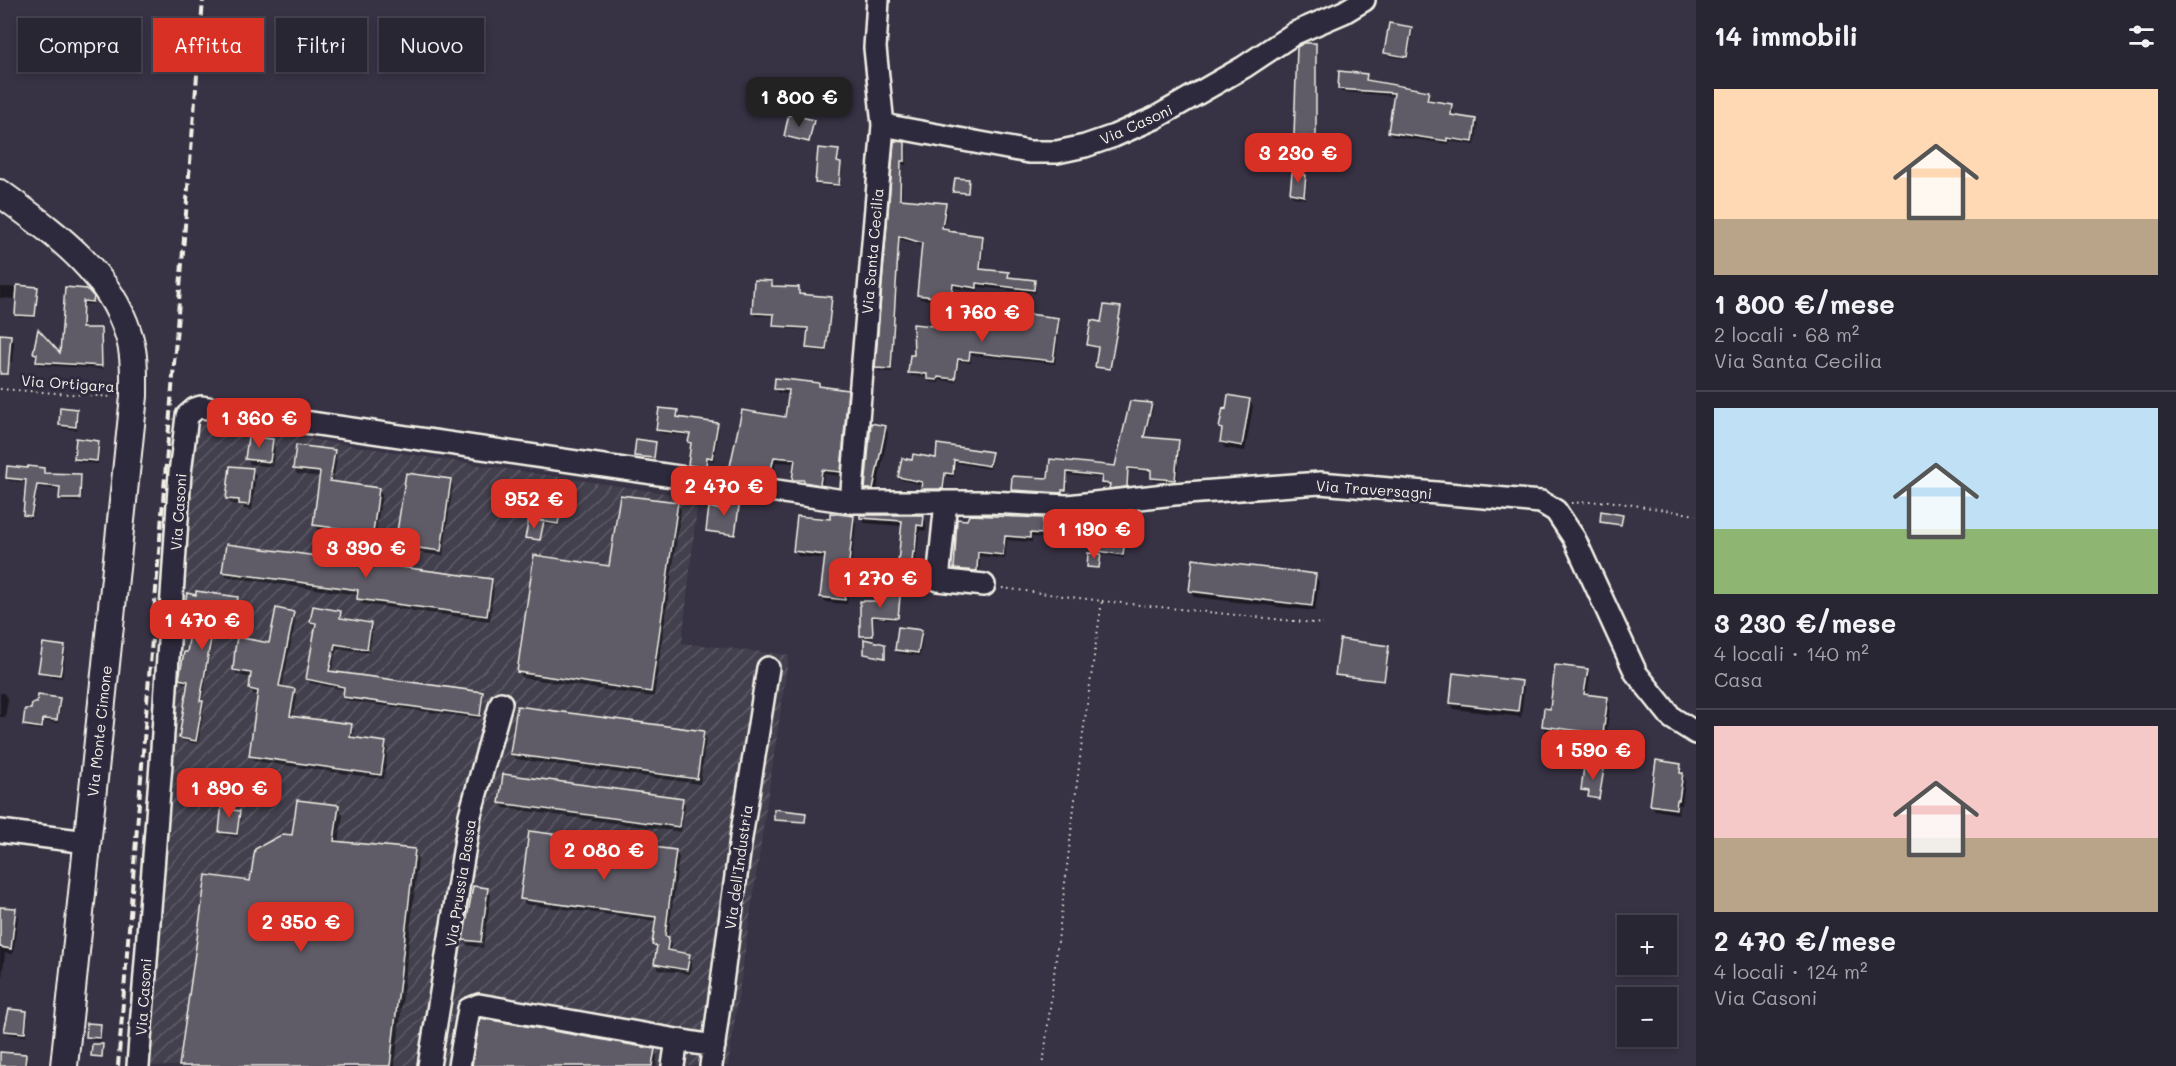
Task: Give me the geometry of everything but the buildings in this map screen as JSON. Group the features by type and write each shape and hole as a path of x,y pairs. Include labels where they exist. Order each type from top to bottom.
{"main road":[{"name":"Via Monte Cimone","path":"0,193 62,239 98,276 116,303 129,334 134,364 134,396 64,1066"}],"street":[{"name":"Via Santa Cecilia","path":"851,502 883,125 875,48 878,0"},
{"name":"Via Casoni","path":"883,125 1029,152 1057,152 1085,146 1155,118 1244,67 1295,33 1337,15 1364,0"},
{"name":"Via Casoni","path":"138,1066 180,473 185,421 195,409 201,407 306,421 851,502"},
{"name":"Via Traversagni","path":"851,502 990,502 1068,506 1174,494 1320,483 1541,502 1551,506"},
{"path":"946,502 938,580 984,585"},
{"path":"1551,506 1574,538 1636,672 1672,718 1696,733"},
{"name":"Via dell'Industria","path":"713,1056 741,838 768,668"},
{"name":"Via Prussia Bassa","path":"429,1066 470,815 501,703"},
{"path":"0,831 87,842"},
{"path":"459,1066 469,1009 479,1005 677,1040 713,1056"},
{"path":"673,1066 677,1040"}],"path":[{"name":"Via Ortigara","path":"0,389 115,397 134,396"},
{"path":"1551,506 1608,501 1696,515"},
{"path":"984,585 1056,596 1323,624"},
{"path":"1043,1066 1082,744 1102,601"}],"shaded area":[{"path":"197,422 698,498 682,643 789,655 728,1066 149,1066 167,800"}],"railway":[{"path":"118,1066 203,0"}]}
